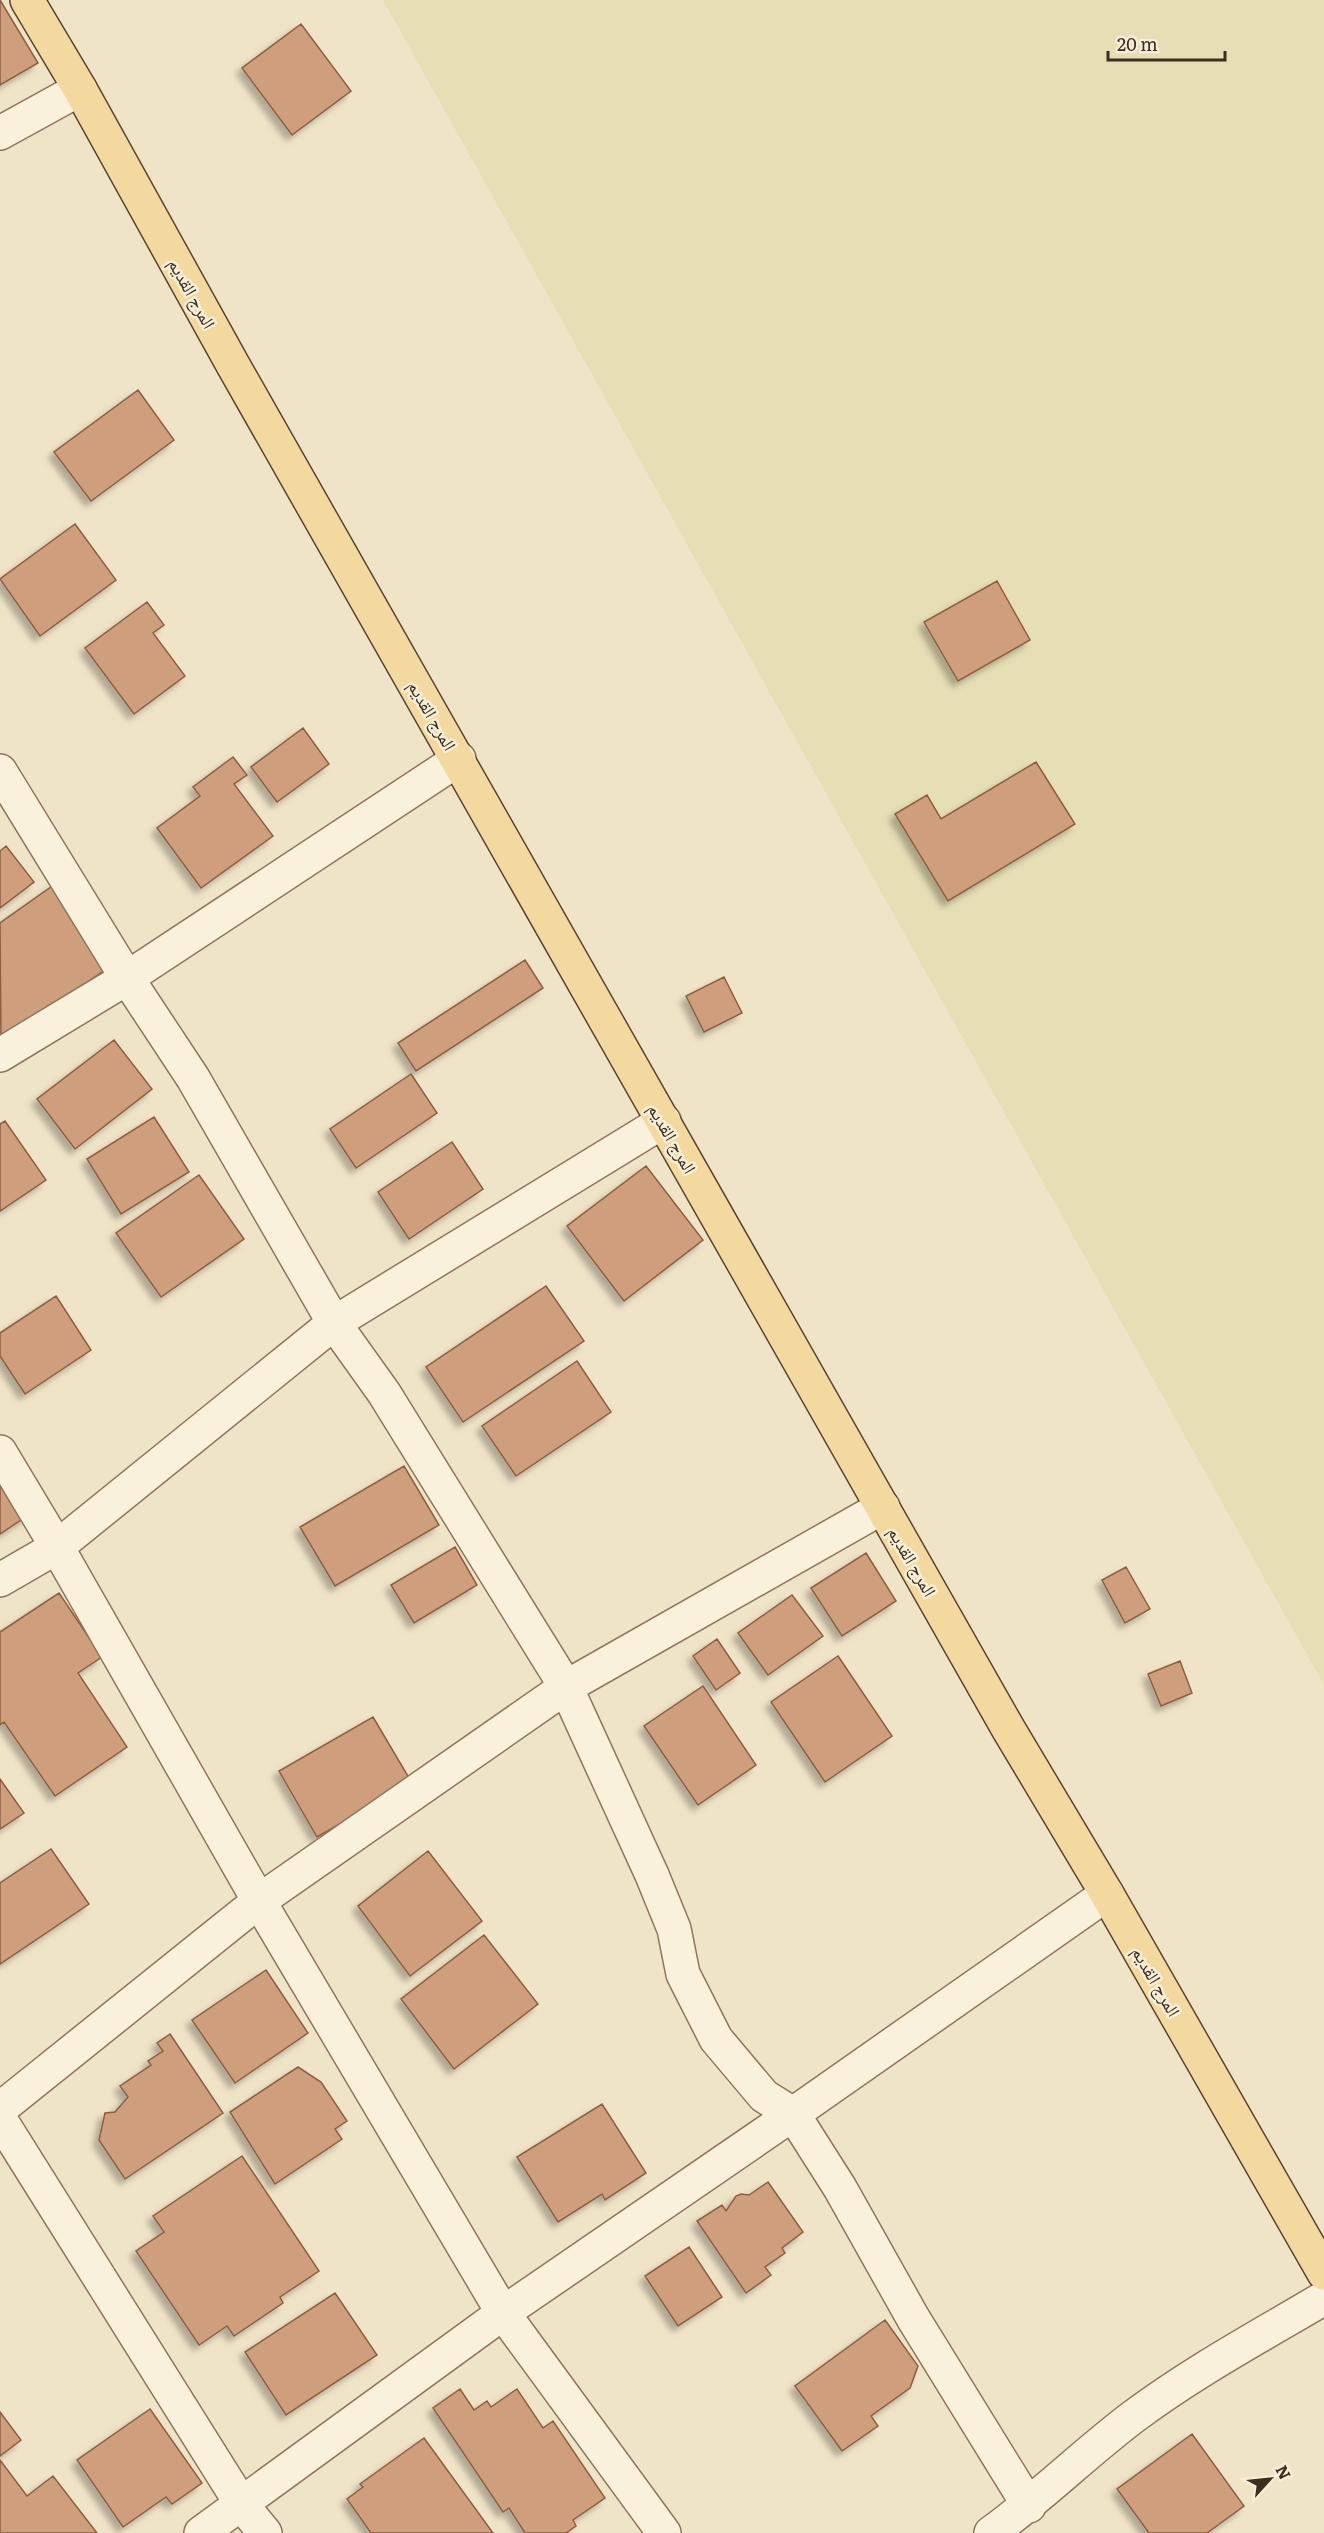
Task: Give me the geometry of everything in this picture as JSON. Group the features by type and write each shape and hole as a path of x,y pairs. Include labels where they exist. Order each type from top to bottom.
{"main road":[{"name":"المرج القديم","path":"27,0 80,89 239,375 1009,1730 1107,1894 1324,2273"}],"street":[{"path":"0,133 80,89"},
{"path":"0,1055 127,978 459,759"},
{"path":"0,771 127,978 193,1078 334,1323 384,1393 566,1688 674,1929 683,1974 716,2039 764,2096 793,2114 840,2188 913,2318 1029,2506"},
{"path":"0,1580 57,1547 334,1323 664,1120"},
{"path":"0,1452 57,1547 258,1901 503,2313 664,2533"},
{"path":"0,2109 258,1901 566,1688 883,1507"},
{"path":"201,2533 503,2313 1107,1894"},
{"path":"0,2119 242,2505 265,2533"},
{"path":"991,2533 1029,2506 1085,2455 1133,2416 1188,2379 1324,2298"}],"shaded area":[{"path":"383,0 1324,0 1324,1685"}],"building":[{"path":"0,0 38,63 0,85"},
{"path":"301,24 351,91 292,135 242,68"},
{"path":"138,390 174,440 91,501 54,452"},
{"path":"75,524 116,580 40,636 0,579"},
{"path":"997,581 1030,640 958,681 924,622"},
{"path":"147,602 164,625 153,633 185,676 134,714 85,648"},
{"path":"303,728 329,764 277,802 251,767"},
{"path":"233,757 247,775 234,784 273,836 201,888 157,828 200,796 193,787"},
{"path":"1036,762 1075,824 948,901 895,814 927,795 941,819"},
{"path":"6,846 34,882 0,908 0,851"},
{"path":"55,884 113,964 1,1044 0,923"},
{"path":"525,960 543,988 416,1071 398,1043"},
{"path":"724,977 742,1013 704,1032 686,996"},
{"path":"114,1040 152,1089 75,1149 37,1099"},
{"path":"411,1074 437,1113 356,1168 330,1129"},
{"path":"154,1117 189,1172 121,1214 87,1159"},
{"path":"5,1121 46,1180 0,1211 0,1124"},
{"path":"452,1142 483,1189 409,1239 378,1192"},
{"path":"646,1166 703,1240 624,1301 567,1226"},
{"path":"199,1175 244,1239 161,1297 116,1233"},
{"path":"546,1286 584,1341 463,1422 426,1367"},
{"path":"56,1296 91,1350 25,1394 0,1356 0,1333"},
{"path":"577,1361 611,1412 516,1476 482,1426"},
{"path":"404,1466 439,1525 335,1586 300,1527"},
{"path":"0,1469 30,1514 0,1534"},
{"path":"455,1547 477,1585 414,1623 391,1585"},
{"path":"866,1553 896,1601 842,1636 811,1588"},
{"path":"1126,1567 1150,1609 1125,1623 1102,1580"},
{"path":"59,1593 102,1657 78,1673 127,1747 55,1796 4,1722 0,1725 0,1632"},
{"path":"792,1595 823,1636 768,1675 738,1633"},
{"path":"717,1639 740,1673 716,1690 693,1656"},
{"path":"838,1656 892,1736 825,1782 771,1702"},
{"path":"1180,1661 1192,1693 1161,1706 1148,1674"},
{"path":"703,1686 756,1765 698,1805 644,1726"},
{"path":"373,1717 412,1783 317,1837 279,1771"},
{"path":"0,1779 24,1813 0,1829"},
{"path":"51,1849 89,1904 0,1964 0,1883"},
{"path":"428,1851 482,1921 410,1976 358,1906"},
{"path":"484,1935 538,2004 454,2069 401,1999"},
{"path":"266,1970 308,2033 235,2083 192,2020"},
{"path":"170,2034 223,2113 125,2179 99,2140 105,2113 115,2112 128,2097 120,2086 151,2065 148,2061 163,2051 157,2043"},
{"path":"298,2067 321,2082 347,2121 335,2129 342,2139 275,2184 230,2112"},
{"path":"602,2104 646,2173 605,2200 602,2194 558,2222 517,2157"},
{"path":"242,2156 319,2271 280,2297 283,2303 234,2336 227,2326 199,2345 136,2251 164,2232 153,2216"},
{"path":"768,2182 803,2232 782,2248 785,2253 765,2267 771,2275 746,2293 697,2221 722,2205 726,2211 736,2196 749,2195"},
{"path":"689,2247 722,2297 678,2326 645,2276"},
{"path":"335,2293 377,2355 286,2415 245,2352"},
{"path":"885,2320 918,2366 910,2388 871,2416 878,2426 842,2451 795,2386"},
{"path":"460,2389 474,2410 487,2401 491,2407 517,2389 543,2428 553,2421 605,2498 573,2520 576,2526 566,2533 525,2533 509,2508 503,2512 433,2408"},
{"path":"150,2409 202,2483 172,2504 166,2497 123,2527 77,2460"},
{"path":"0,2412 21,2440 0,2456"},
{"path":"1192,2434 1244,2506 1207,2533 1149,2533 1117,2489"},
{"path":"424,2438 493,2533 371,2533 347,2499 363,2487 360,2484"},
{"path":"0,2460 27,2496 53,2476 97,2533 0,2533"}]}
